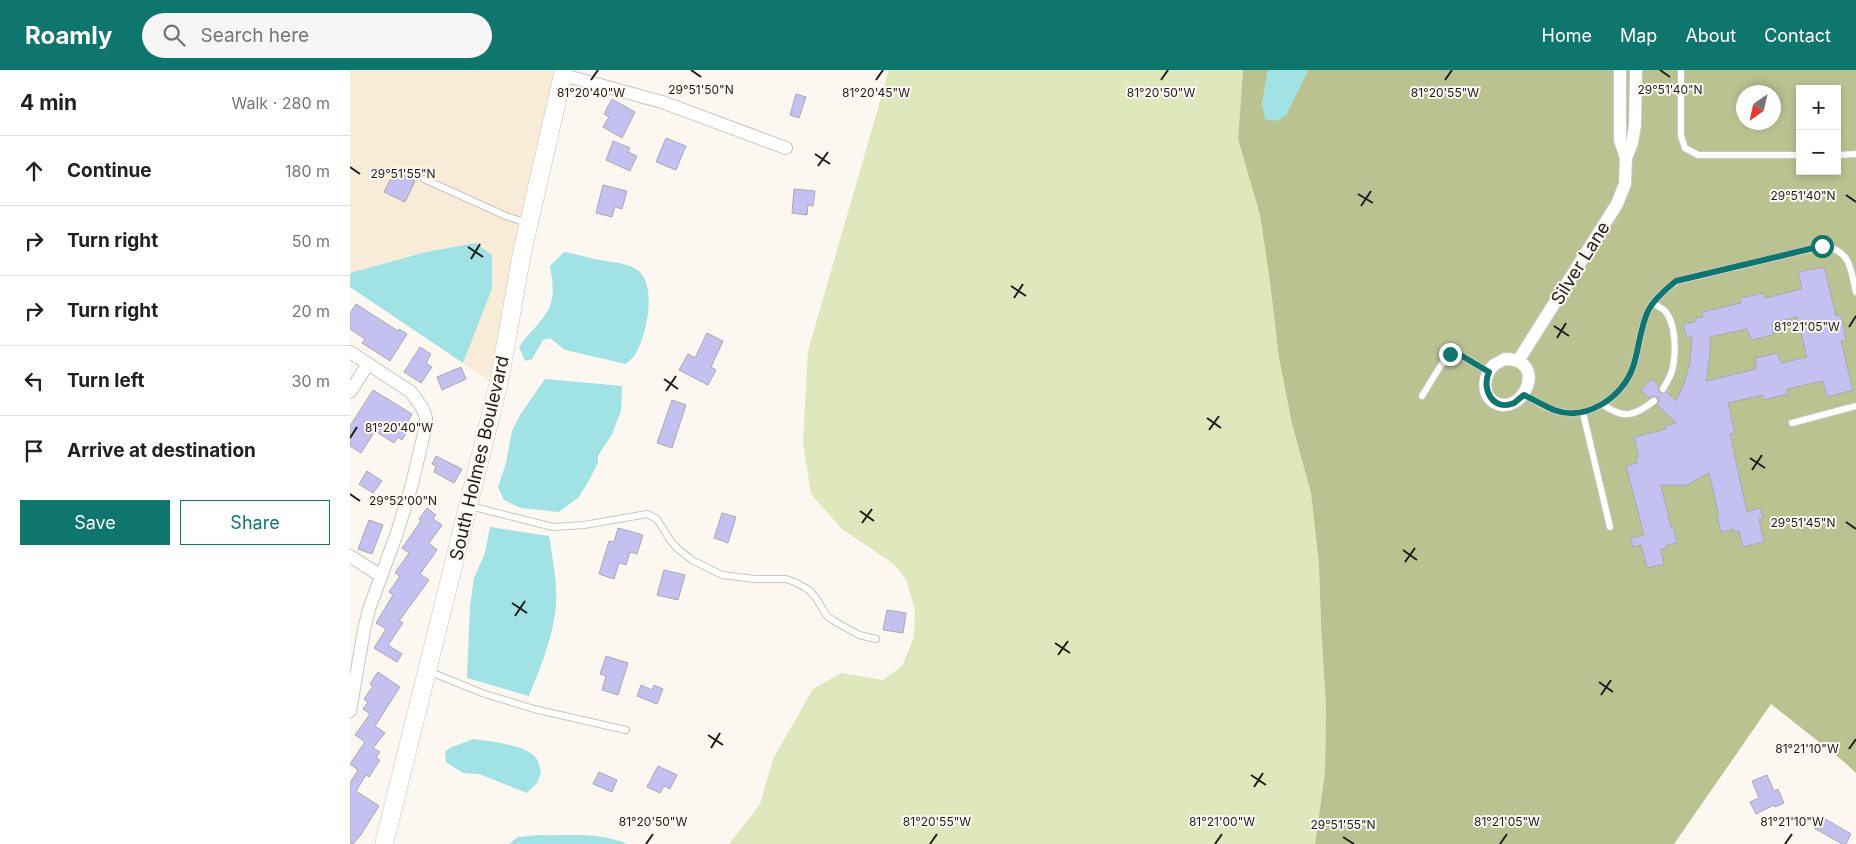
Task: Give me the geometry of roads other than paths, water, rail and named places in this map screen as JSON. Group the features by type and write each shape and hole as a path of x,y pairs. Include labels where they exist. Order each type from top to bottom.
{"main road":[{"name":"South Holmes Boulevard","path":"384,844 499,382 514,293 563,73"}],"street":[{"name":"Silver Lane","path":"1620,70 1620,140 1626,158"},
{"name":"Silver Lane","path":"1518,361 1617,204 1624,184 1626,158 1632,143 1635,125 1636,70"},
{"path":"563,73 662,102 786,148"},
{"path":"350,352 411,392 423,408 426,418 426,429 412,484 364,630 350,711"},
{"path":"1504,360 1518,361 1524,364 1528,374 1528,384 1524,395 1515,402 1504,405 1494,403 1488,395 1485,385 1489,372 1495,365 1504,360"},
{"path":"350,392 368,364"},
{"path":"350,556 381,576"}],"lane":[{"path":"1680,70 1681,136 1685,148 1698,155 1796,155"},
{"path":"1841,155 1856,154"},
{"path":"424,179 506,216 529,223"},
{"path":"1524,395 1556,411 1583,413 1602,404 1621,389 1632,369 1648,311 1662,292 1676,281 1822,246 1836,249 1845,256 1851,270 1856,292"},
{"path":"1654,303 1670,319 1673,331 1674,359 1672,372 1663,389"},
{"path":"1422,396 1450,354 1457,353 1489,372"},
{"path":"1602,404 1614,413 1627,415 1642,410 1654,401"},
{"path":"1792,423 1856,406"},
{"path":"1583,413 1610,527"},
{"path":"468,506 553,527 584,526 647,514 657,519 670,540 692,560 722,575 755,579 786,578 796,582 809,590 828,616 834,621 859,635 876,639"},
{"path":"427,670 491,696 534,709 626,730"}],"water":[{"path":"1268,70 1308,70 1286,115 1277,121 1265,119 1262,105"},
{"path":"476,243 492,255 492,289 463,363 350,287 350,273 426,252"},
{"path":"564,252 624,264 642,274 649,295 647,321 636,353 626,364 565,350 550,338 543,340 532,359 525,361 519,347 544,317 550,306 553,291 550,266"},
{"path":"545,379 622,386 621,411 612,434 598,456 598,463 592,475 579,497 559,512 521,508 504,500 498,487 506,463 512,431 520,415"},
{"path":"490,527 549,536 556,585 555,614 548,646 529,696 467,678 470,606 474,578 485,553"},
{"path":"473,739 507,744 531,754 537,760 541,773 537,783 527,793 479,774 463,773 446,762 445,752 450,748"},
{"path":"539,835 595,836 627,844 509,844 518,837"}]}
